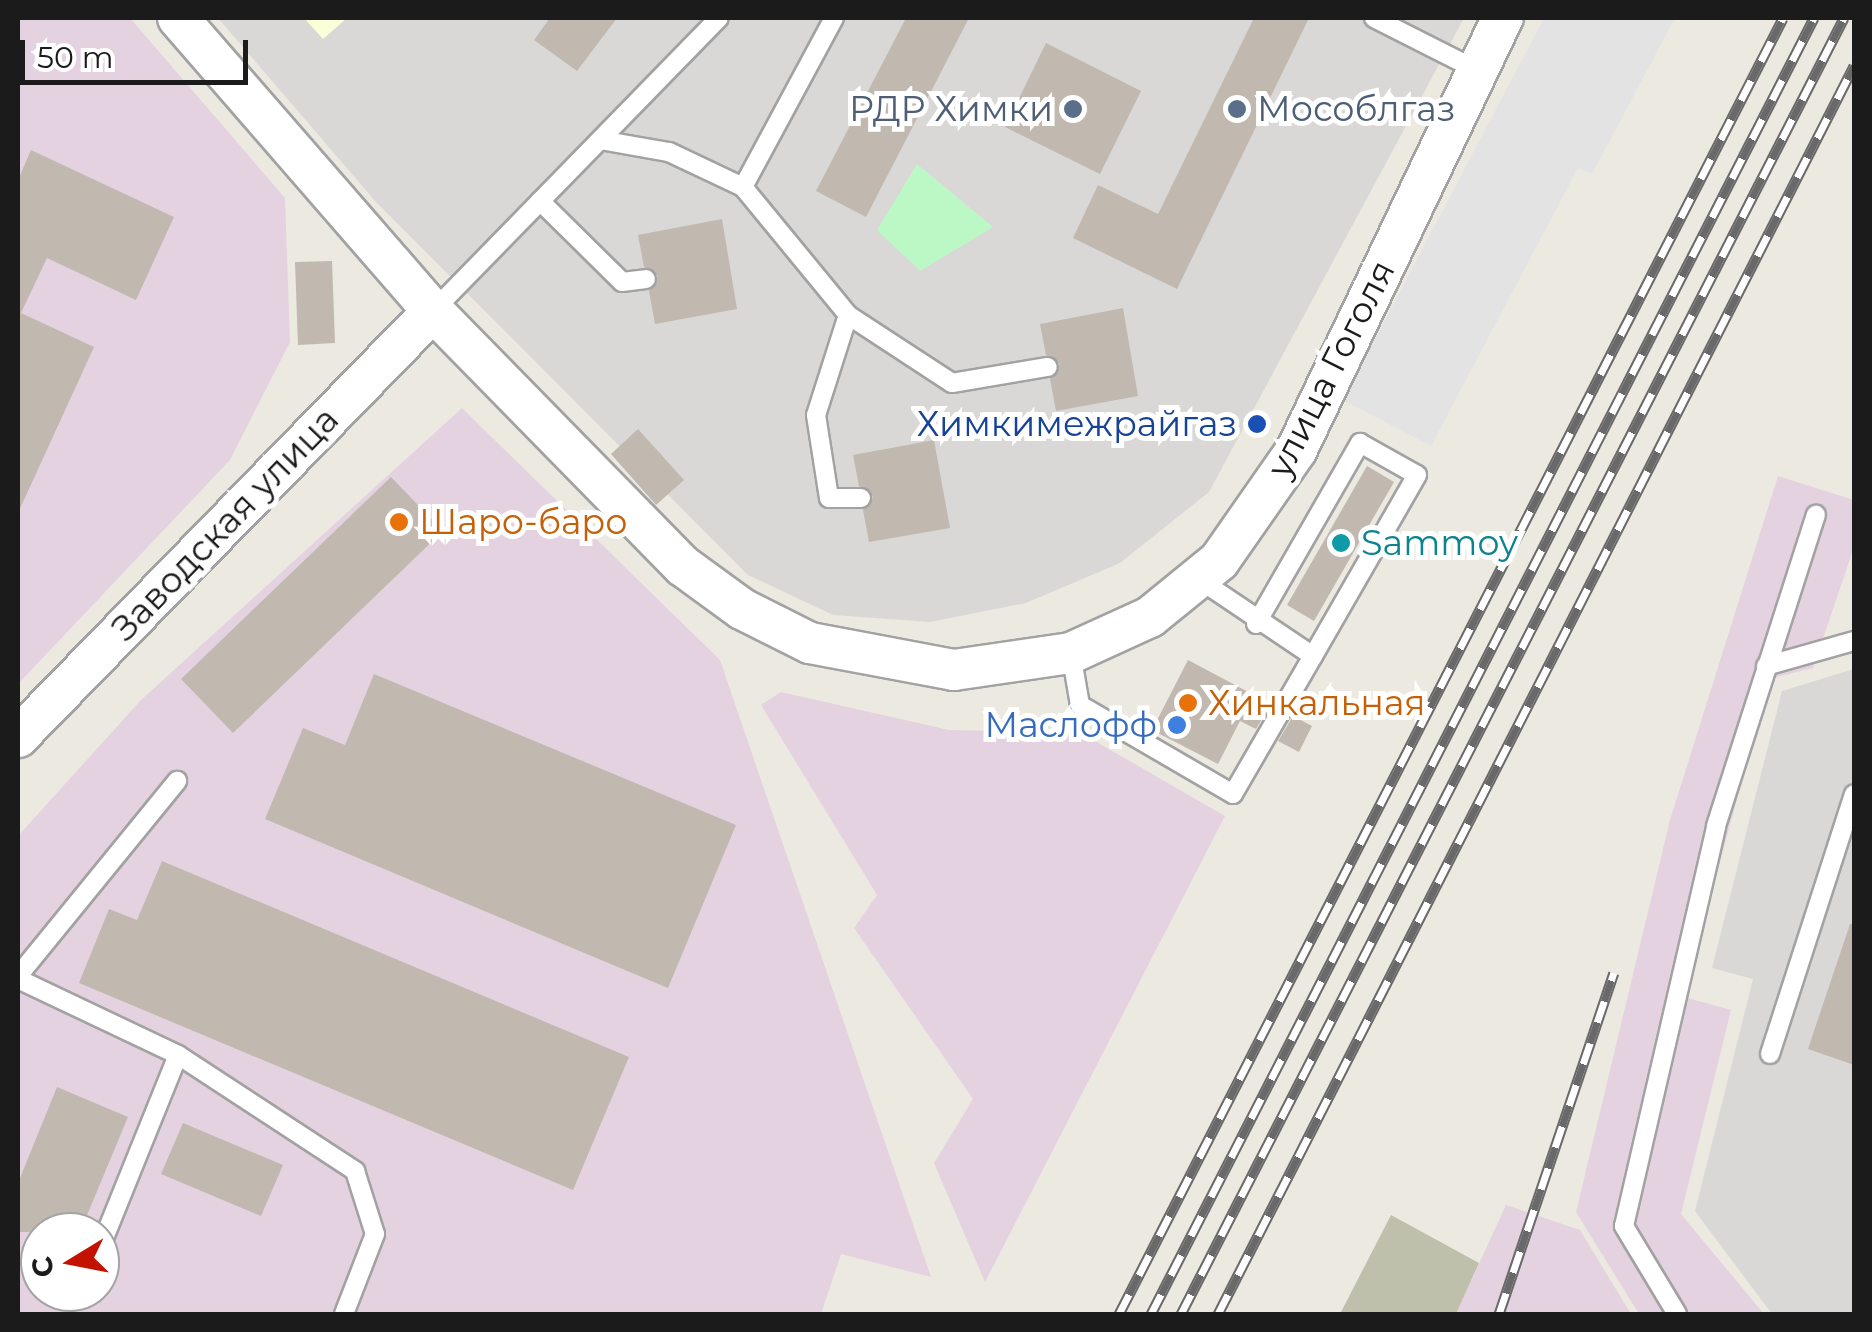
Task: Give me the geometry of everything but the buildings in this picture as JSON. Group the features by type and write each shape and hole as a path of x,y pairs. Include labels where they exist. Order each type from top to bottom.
{"street":[{"name":"улица Гоголя","path":"178,18 433,311 682,566 783,632 844,653 954,670 1070,652 1150,618 1200,580 1297,449 1503,18"},
{"name":"Заводская улица","path":"18,737 433,311"}],"lane":[{"path":"433,311 719,18"},
{"path":"743,187 834,18"},
{"path":"1374,18 1478,70"},
{"path":"600,140 669,152 743,187 848,314 952,383 1048,367"},
{"path":"540,201 622,282 646,279"},
{"path":"848,314 816,416 829,498 861,498"},
{"path":"1070,652 1080,705 1234,794 1416,475 1360,443 1256,624"},
{"path":"1678,1314 1624,1226 1716,826 1816,515"},
{"path":"1200,580 1256,624 1312,656"},
{"path":"1766,666 1854,641"},
{"path":"177,780 18,978 178,1055 355,1171 375,1234 344,1314"},
{"path":"1770,1054 1854,794"},
{"path":"115,1212 178,1055"}],"shaded area":[{"path":"18,18 130,18 285,198 290,342 230,460 18,684"},
{"path":"218,18 1464,18 1209,492 1120,563 1026,603 930,622 833,615 748,575 376,202"},
{"path":"304,18 347,18 323,39"},
{"path":"1544,18 1675,18 1592,174 1578,168 1431,446 1343,400"},
{"path":"462,408 720,660 931,1277 841,1254 821,1314 18,1314 18,836 141,700"},
{"path":"1778,476 1854,500 1854,547 1813,668 1769,679 1684,997 1731,1010 1681,1214 1764,1314 1639,1314 1576,1212 1670,820"},
{"path":"1854,669 1854,1314 1772,1314 1695,1211 1753,979 1712,968 1782,691"},
{"path":"781,692 949,730 1081,733 1225,816 985,1282 934,1163 973,1099 854,928 877,895 761,705"},
{"path":"1506,1205 1580,1230 1631,1314 1456,1314"},
{"path":"1391,1215 1479,1263 1456,1314 1340,1314"}],"green space":[{"path":"917,164 993,227 920,271 877,230"}],"railway":[{"path":"1119,1314 1783,18"},
{"path":"1151,1314 1814,18"},
{"path":"1181,1314 1844,18"},
{"path":"1218,1314 1854,66"},
{"path":"1499,1314 1614,973"}],"place":[{"name":"РДР Химки","path":"1073,109"},
{"name":"Мособлгаз","path":"1237,109"},
{"name":"Химкимежрайгаз","path":"1257,424"},
{"name":"Шаро-баро","path":"399,522"},
{"name":"Sammoy","path":"1341,543"},
{"name":"Хинкальная","path":"1188,703"},
{"name":"Маслофф","path":"1177,725"}]}
